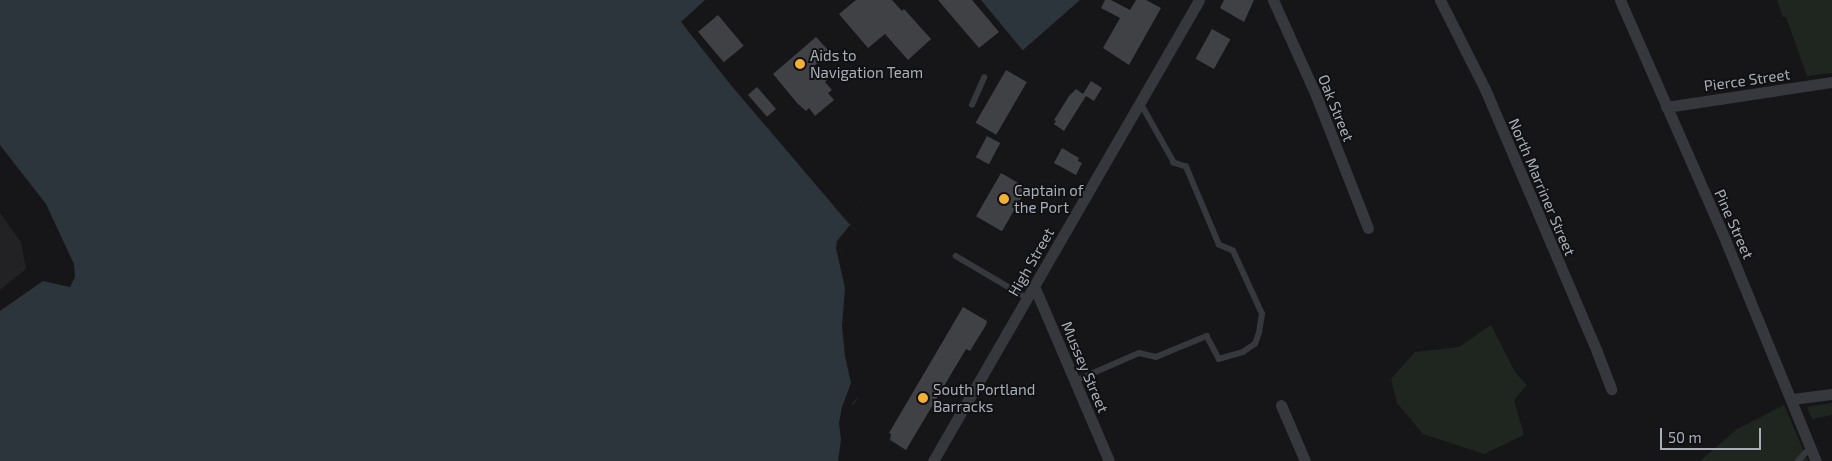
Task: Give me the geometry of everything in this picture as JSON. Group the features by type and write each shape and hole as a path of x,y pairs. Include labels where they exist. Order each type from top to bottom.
{"street":[{"name":"High Street","path":"933,461 1199,0"},
{"name":"Oak Street","path":"1273,0 1315,93 1368,228"},
{"name":"North Marriner Street","path":"1440,0 1450,24 1486,89 1611,389"},
{"name":"Pine Street","path":"1620,0 1792,399 1816,461"},
{"name":"Pierce Street","path":"1666,107 1832,82"},
{"name":"Mussey Street","path":"1034,286 1109,461"},
{"path":"1792,399 1832,394"},
{"path":"1281,405 1305,461"}],"lane":[{"path":"972,105 984,78"},
{"path":"1075,381 1139,353 1156,357 1207,336 1219,359 1243,352 1255,344 1259,333 1262,314 1233,251 1219,246 1186,167 1174,163 1140,103"},
{"path":"956,256 1027,298"},
{"path":"1798,461 1811,446"}],"shaded area":[{"path":"0,0 1080,0 1023,50 844,218 855,230 844,251 848,317 858,397 848,413 842,461 0,461 0,300 31,274 38,261 30,240 0,200"},
{"path":"1777,0 1832,0 1832,73 1807,76 1786,17 1783,17"},
{"path":"0,213 21,242 26,269 0,290"},
{"path":"1491,325 1515,372 1527,385 1514,400 1524,435 1484,454 1423,434 1397,403 1391,379 1415,352 1459,347"},
{"path":"1832,403 1832,415 1812,419 1807,407"},
{"path":"1784,405 1808,461 1700,461 1737,429"}],"pier":[{"path":"705,0 981,0 1024,52 844,218 730,84 681,22"},
{"path":"0,145 46,204 74,264 75,277 70,287 43,281 0,311 0,296 29,272 35,261 28,241 0,204"},
{"path":"850,225 855,230 847,251 851,288 850,321 858,376 858,397 853,403 847,431 845,461 838,461 841,440 839,423 842,407 851,383 845,356 842,326 845,288 836,248 837,241"}],"building":[{"path":"856,0 892,0 902,11 904,9 931,39 908,60 885,34 868,48 839,14"},
{"path":"938,0 972,0 999,32 979,48"},
{"path":"1105,0 1111,0 1130,10 1136,0 1146,0 1161,8 1129,65 1103,48 1120,18 1101,8"},
{"path":"1224,0 1254,0 1244,22 1220,8"},
{"path":"718,15 744,46 724,62 698,32"},
{"path":"1212,29 1230,39 1214,69 1196,59"},
{"path":"816,37 830,52 814,66 827,80 825,82 832,90 828,93 834,100 815,116 809,108 806,111 797,103 773,74"},
{"path":"1006,70 1027,82 996,135 976,123"},
{"path":"1091,81 1102,88 1094,101 1086,96 1064,131 1054,124 1056,121 1054,120 1069,96 1076,89 1083,94"},
{"path":"757,87 776,109 767,117 748,95"},
{"path":"987,136 1000,143 989,164 976,157"},
{"path":"1062,148 1079,158 1078,161 1082,163 1076,175 1054,163"},
{"name":"Captain of the Port","path":"1001,173 1027,188 1002,231 976,216"},
{"name":"South Portland Barracks","path":"963,307 987,321 986,325 970,351 966,349 906,450 890,440 891,434 889,433"}],"place":[{"name":"Aids to Navigation Team","path":"800,64"},
{"name":"Captain of the Port","path":"1004,199"},
{"name":"South Portland Barracks","path":"923,398"}]}
